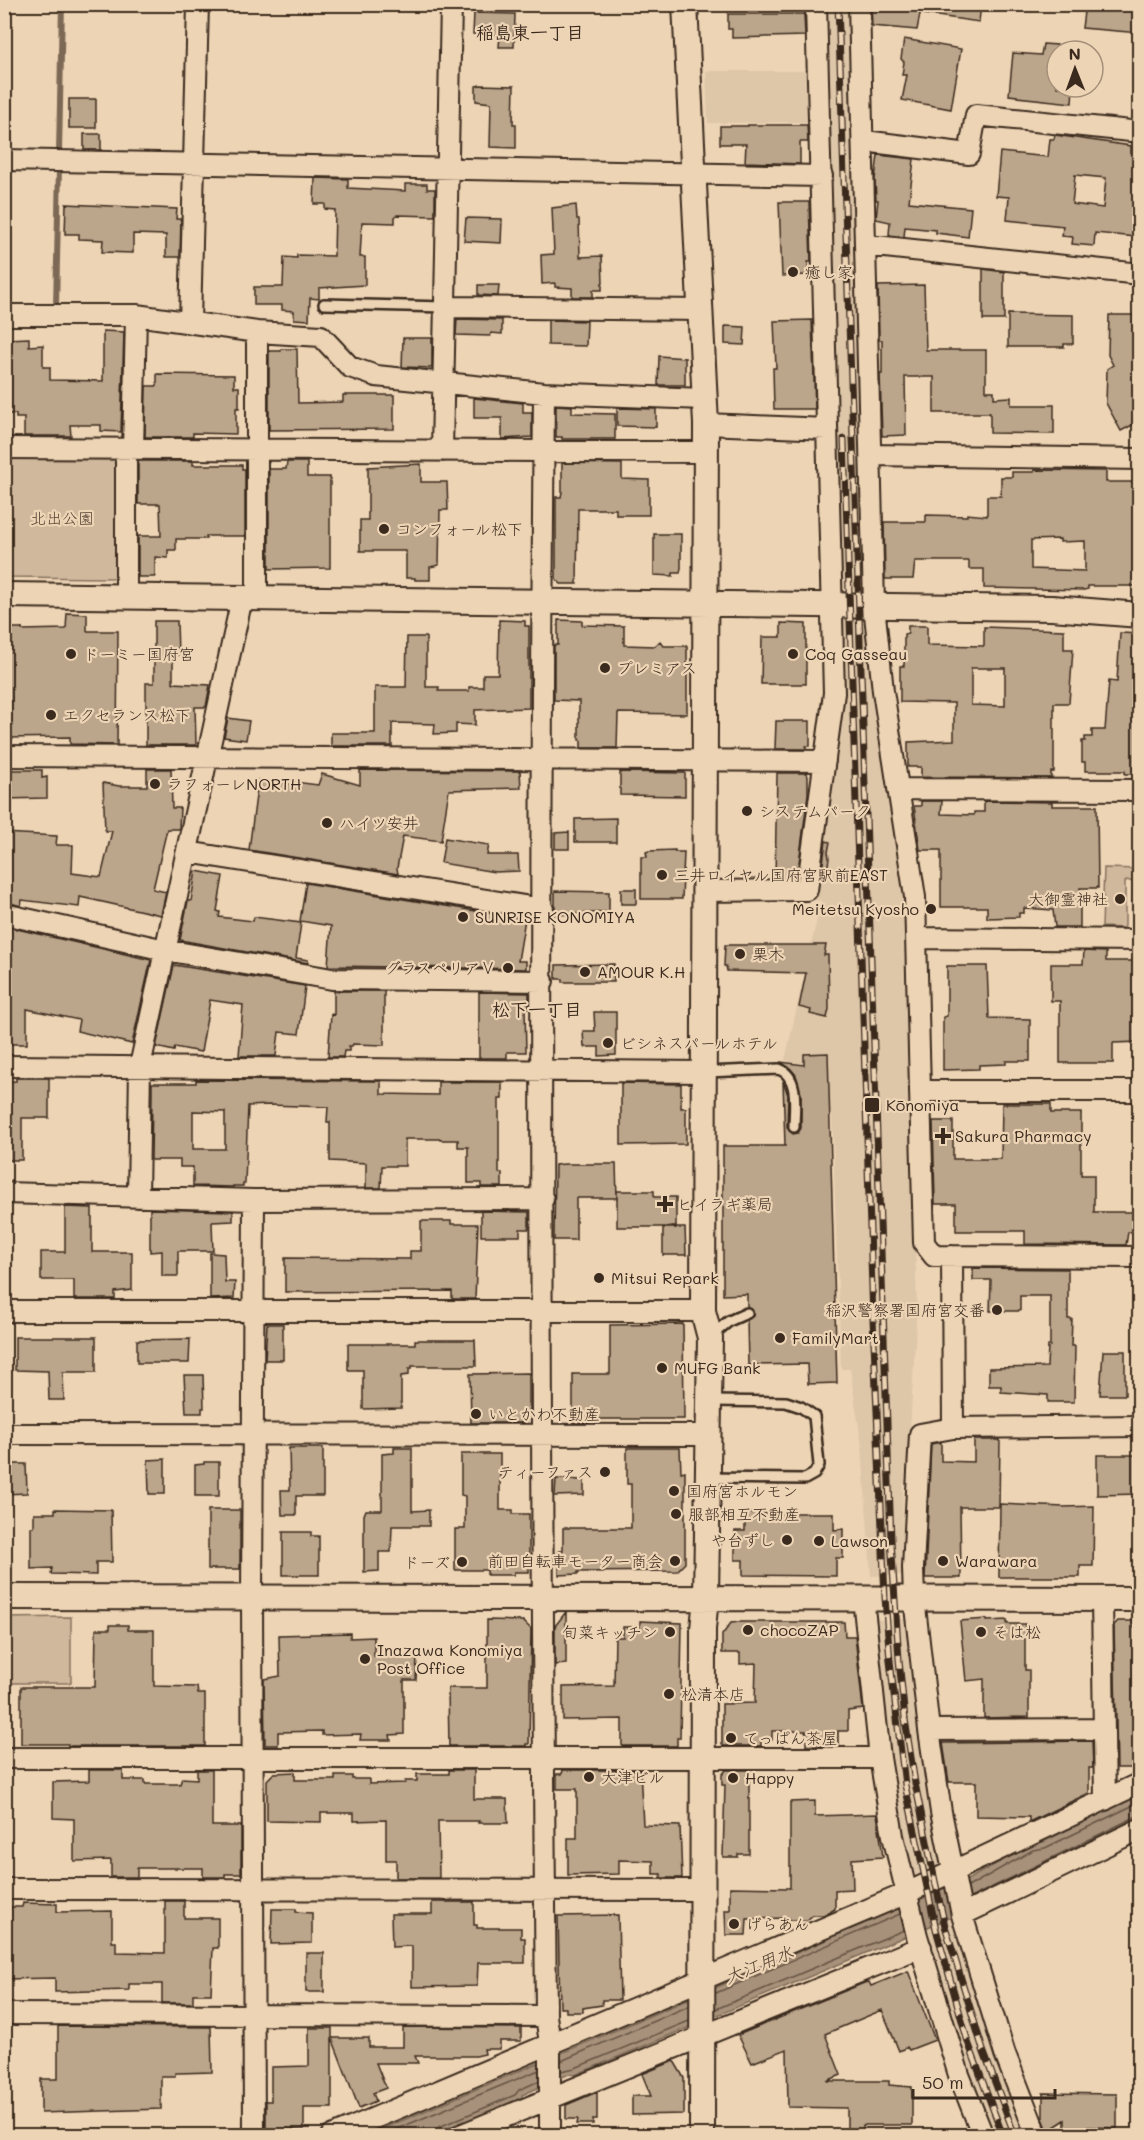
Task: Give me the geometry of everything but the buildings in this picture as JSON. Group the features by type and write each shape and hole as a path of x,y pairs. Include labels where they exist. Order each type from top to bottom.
{"street":[{"path":"190,323 198,4"},
{"path":"442,451 451,4"},
{"path":"685,4 706,424 703,1311 710,1338 706,1597 703,1629 702,2136"},
{"path":"704,891 807,890 834,693 816,4"},
{"path":"859,4 874,605 883,692 915,897 924,1243 934,1256 1140,1257"},
{"path":"864,141 969,154 976,115 1140,132"},
{"path":"4,159 822,176"},
{"path":"866,245 1140,274"},
{"path":"445,307 700,310"},
{"path":"4,315 136,315 256,332 321,336 350,367 376,376 544,393 704,399"},
{"path":"126,597 136,315"},
{"path":"138,1197 140,1066 207,759 249,598 256,451 256,332"},
{"path":"544,393 542,602 543,1597 546,2016 550,2049 550,2136"},
{"path":"706,424 827,429"},
{"path":"4,448 706,452"},
{"path":"871,455 1140,459"},
{"path":"4,595 1052,608 1140,615"},
{"path":"4,756 825,761"},
{"path":"898,789 1140,790"},
{"path":"187,852 543,909"},
{"path":"4,914 165,950 332,979 543,981"},
{"path":"916,938 1140,940"},
{"path":"4,1066 704,1072"},
{"path":"920,1091 1140,1091"},
{"path":"4,1193 254,1200 543,1199"},
{"path":"254,1200 252,1597 254,2136"},
{"path":"952,1256 953,1428"},
{"path":"4,1311 703,1311"},
{"path":"1037,2136 1005,2054 962,1914 941,1812 928,1730 914,1598 913,1568 920,1434 953,1428 1140,1426"},
{"path":"4,1434 708,1435"},
{"path":"4,1597 1140,1599"},
{"path":"863,1598 880,1758 893,1836 919,1941 960,2075 983,2136"},
{"path":"1102,1599 1105,1800"},
{"path":"928,1730 1103,1729"},
{"path":"4,1758 880,1758"},
{"path":"332,2136 550,2049 908,1897 955,1876 1140,1783"},
{"path":"962,1914 1140,1828"},
{"path":"4,1889 702,1890"},
{"path":"458,2136 550,2093 919,1941"},
{"path":"4,2014 546,2016"}],"lane":[{"path":"324,304 445,307"},
{"path":"704,1072 779,1069 786,1072 793,1084 794,1127"},
{"path":"710,1338 729,1321 747,1313"},
{"path":"708,1478 806,1479 814,1474 819,1465 814,1416 801,1407 786,1402 709,1401"}],"shaded area":[{"path":"821,5 851,5 869,588 838,589"},
{"path":"706,71 813,71 815,122 708,123"},
{"path":"870,618 877,704 905,898 917,1307 907,1483 903,1484 902,1575 871,1576 862,1447 850,1369 841,1369 832,1113 805,1114 797,1066 785,1060 821,901 814,900 842,699 841,619"},
{"path":"906,1619 943,1860 940,1865 912,1877 897,1806 884,1719 875,1621"},
{"path":"955,1916 1028,2135 990,2135 976,2104 924,1928"}],"green space":[{"name":"北出公園","path":"5,456 114,457 120,463 119,573 114,578 5,577"},
{"name":"大御霊神社","path":"1104,868 1139,869 1139,927 1133,927 1132,924 1133,882 1127,880 1125,882 1125,926 1123,928 1102,927"},
{"path":"71,1617 71,1683 5,1683 5,1618"}],"water":[{"path":"1139,1795 1139,1822 954,1916 575,2075 569,2074 522,2095 522,2099 435,2135 365,2136 947,1887 949,1890 1032,1844 1043,1842"}],"waterway":[{"path":"59,152 62,4"},
{"path":"570,4 665,7"},
{"path":"705,7 808,9 808,5"},
{"path":"56,307 59,167"}],"railway":[{"path":"838,4 891,1540 899,1660 915,1783 945,1926 983,2050 1015,2136"},
{"path":"844,439 873,1319 885,1598 890,1661 905,1785 936,1929 968,2042 1003,2136"}],"place":[{"name":"癒し家","path":"793,272"},
{"name":"コンフォール松下","path":"384,529"},
{"name":"ドーミー国府宮","path":"71,654"},
{"name":"Coq Gasseau","path":"793,654"},
{"name":"プレミアス","path":"605,668"},
{"name":"エクセランス松下","path":"51,715"},
{"name":"ラフォーレNORTH","path":"155,784"},
{"name":"システムパーク","path":"747,811"},
{"name":"ハイツ安井","path":"327,823"},
{"name":"三井ロイヤル国府宮駅前EAST","path":"662,875"},
{"name":"大御霊神社","path":"1120,899"},
{"name":"Meitetsu Kyosho","path":"931,909"},
{"name":"SUNRISE KONOMIYA","path":"463,917"},
{"name":"栗木","path":"740,954"},
{"name":"グラスペリアⅤ","path":"508,968"},
{"name":"AMOUR K.H","path":"585,972"},
{"name":"ビシネスパールホテル","path":"608,1043"},
{"name":"Kōnomiya","path":"872,1105"},
{"name":"Sakura Pharmacy","path":"943,1136"},
{"name":"ヒイラギ薬局","path":"665,1204"},
{"name":"Mitsui Repark","path":"599,1278"},
{"name":"稲沢警察署国府宮交番","path":"997,1310"},
{"name":"FamilyMart","path":"780,1338"},
{"name":"MUFG Bank","path":"662,1368"},
{"name":"いとかわ不動産","path":"476,1414"},
{"name":"ティーファス","path":"605,1472"},
{"name":"国府宮ホルモン","path":"674,1491"},
{"name":"服部相互不動産","path":"676,1514"},
{"name":"や台ずし","path":"787,1540"},
{"name":"Lawson","path":"819,1541"},
{"name":"前田自転車モーター商会","path":"675,1561"},
{"name":"Warawara","path":"943,1561"},
{"name":"ドーズ","path":"462,1562"},
{"name":"chocoZAP","path":"748,1630"},
{"name":"旬菜キッチン","path":"670,1632"},
{"name":"そは松","path":"981,1632"},
{"name":"Inazawa Konomiya Post Office","path":"365,1659"},
{"name":"松清本店","path":"669,1694"},
{"name":"てっぱん茶屋","path":"731,1738"},
{"name":"大津ビル","path":"589,1777"},
{"name":"Happy","path":"733,1778"},
{"name":"げらあん","path":"734,1924"}],"district":[{"name":"稲島東一丁目","path":"530,33"},
{"name":"松下一丁目","path":"537,1010"}],"water label":[{"name":"大江用水","path":"759,1965"}]}
